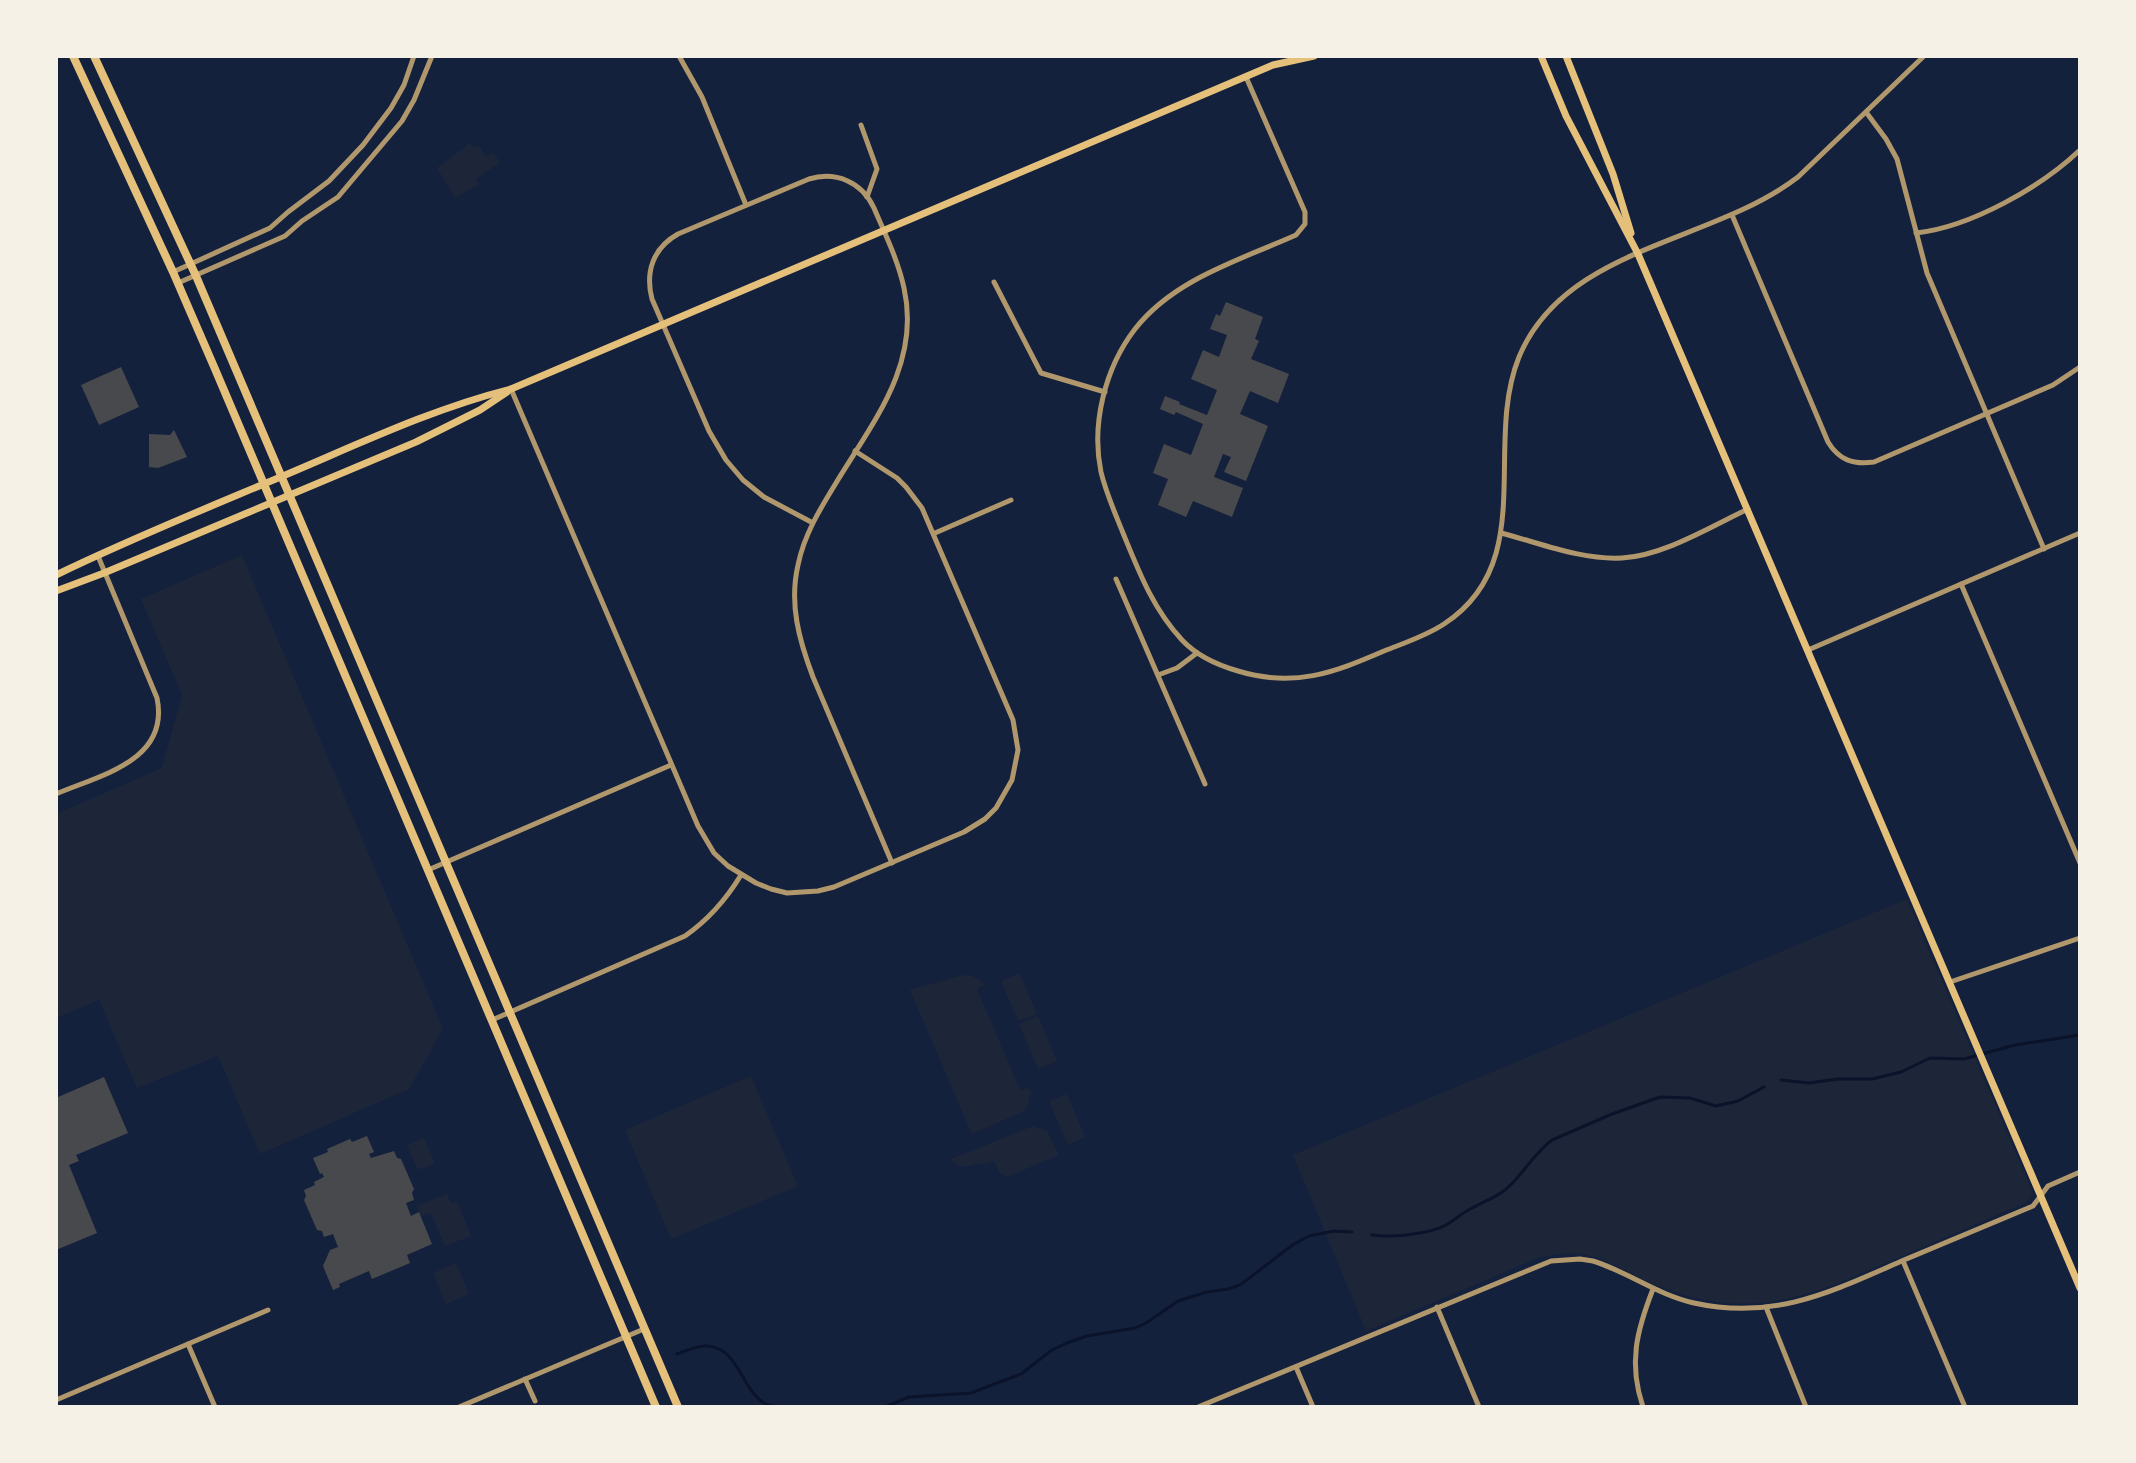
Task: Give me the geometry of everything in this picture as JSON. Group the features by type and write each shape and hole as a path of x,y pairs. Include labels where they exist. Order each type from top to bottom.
{"main road":[{"path":"73,56 173,272 656,1407"},
{"path":"94,56 196,276 678,1407"},
{"path":"56,575 455,405 511,389 1246,77 1287,56"},
{"path":"1273,65 1314,56"},
{"path":"1541,56 1566,116 1638,254 2080,1288"},
{"path":"1566,56 1613,174 1638,254"},
{"path":"56,591 272,503 455,423 511,389"}],"street":[{"path":"173,272 270,228 338,173 391,108 404,85 414,56"},
{"path":"177,284 285,236 338,197 402,121 432,56"},
{"path":"679,56 702,97 746,205"},
{"path":"1246,77 1305,212 1305,224 1296,235 1200,277 1154,307 1128,339 1113,367 1099,415 1098,454 1111,505 1154,604 1182,640 1197,653 1229,669 1269,678 1309,678 1342,669 1425,634 1461,611 1485,583 1501,533 1507,402 1513,373 1542,318 1569,291 1599,272 1732,215 1786,187 1924,56"},
{"path":"1866,112 1897,159 1927,273 2044,549"},
{"path":"861,125 877,169 867,197"},
{"path":"1915,233 1979,214 2016,197 2043,181 2080,150"},
{"path":"813,523 764,497 743,480 726,460 709,431 662,325 648,277 658,251 678,234 818,176 831,175 848,180 867,197 884,231 904,289 906,344 893,389 813,523 802,550 794,606 798,633 813,677 892,863"},
{"path":"1732,215 1828,442 1840,457 1851,462 1874,462 2053,385 2080,367"},
{"path":"994,282 1041,373 1105,392"},
{"path":"511,389 671,765 708,843 728,866 741,875 787,893 834,887 975,826 1001,802 1012,780 1018,750 1013,720 922,508 906,487 886,469 855,451"},
{"path":"934,533 1011,500"},
{"path":"1501,533 1581,554 1622,558 1667,547 1748,509"},
{"path":"1808,650 2080,533"},
{"path":"56,794 133,760 149,744 158,722 157,698 97,555"},
{"path":"1116,579 1205,784"},
{"path":"1961,584 2080,863"},
{"path":"1158,675 1177,668 1197,653"},
{"path":"428,870 671,765"},
{"path":"492,1020 685,936 710,915 741,875"},
{"path":"1950,982 2080,938"},
{"path":"1198,1407 1551,1261 1593,1261 1678,1299 1708,1306 1739,1309 1804,1301 2033,1206 2048,1186 2080,1172"},
{"path":"1903,1261 1965,1407"},
{"path":"1643,1407 1635,1373 1636,1345 1641,1318 1653,1289"},
{"path":"1437,1307 1479,1407"},
{"path":"1766,1307 1806,1407"},
{"path":"56,1400 268,1310"},
{"path":"459,1407 645,1328"},
{"path":"188,1344 215,1407"},
{"path":"1296,1367 1313,1407"},
{"path":"525,1379 535,1401"}],"shaded area":[{"path":"470,143 473,148 479,146 486,157 493,153 500,162 476,179 479,184 455,198 437,168"},
{"path":"242,555 443,1029 409,1089 260,1154 218,1056 137,1088 99,1000 56,1018 56,814 162,768 182,695 141,599"},
{"path":"1907,899 2032,1191 2025,1203 1839,1283 1796,1297 1751,1303 1697,1298 1656,1285 1595,1257 1555,1255 1538,1258 1366,1331 1293,1155"},
{"path":"1019,973 1037,1014 1018,1021 1001,981"},
{"path":"963,975 973,976 986,985 977,989 1020,1090 1028,1087 1032,1094 1022,1112 972,1134 910,990"},
{"path":"1038,1016 1057,1061 1038,1069 1019,1024"},
{"path":"751,1076 798,1186 671,1239 625,1130"},
{"path":"1067,1094 1085,1137 1070,1144 1049,1101"},
{"path":"1033,1126 1047,1131 1059,1155 1007,1177 1000,1173 994,1161 963,1166 951,1159"},
{"path":"424,1138 435,1163 418,1170 407,1145"},
{"path":"447,1194 451,1203 457,1201 471,1236 445,1246 431,1213 421,1216 417,1206"},
{"path":"456,1263 469,1294 446,1304 433,1273"}],"building":[{"path":"1226,302 1263,317 1255,339 1259,341 1251,359 1289,374 1278,403 1250,391 1240,414 1268,426 1246,481 1224,472 1231,457 1223,454 1214,477 1243,488 1232,517 1193,501 1186,517 1158,505 1168,479 1153,473 1164,444 1191,455 1203,424 1176,412 1174,415 1160,409 1165,396 1207,415 1217,390 1191,379 1203,350 1219,357 1227,335 1210,329 1216,314 1220,316"},
{"path":"121,367 139,407 99,425 81,385"},
{"path":"174,430 187,457 158,468 149,467 149,434 170,435"},
{"path":"104,1077 128,1133 76,1155 79,1161 69,1165 97,1233 56,1250 56,1098"},
{"path":"367,1136 374,1152 369,1154 371,1158 394,1151 401,1159 414,1189 414,1200 406,1203 411,1216 419,1212 432,1244 407,1255 410,1263 372,1279 369,1271 339,1284 340,1287 333,1290 323,1266 330,1250 338,1247 333,1234 324,1237 322,1231 317,1230 304,1200 304,1190 324,1177 313,1158 350,1139 352,1142"}],"waterway":[{"path":"1781,1080 1809,1083 1872,1079 1901,1072 1930,1058 1964,1059 2015,1045 2080,1035"},
{"path":"1372,1235 1410,1234 1446,1225 1505,1190 1552,1140 1612,1114 1660,1097 1690,1098 1716,1106 1738,1101 1764,1087"},
{"path":"885,1407 909,1397 971,1393 1021,1374 1052,1350 1067,1343 1087,1336 1135,1328 1178,1301 1240,1285 1309,1236 1334,1231 1352,1232"},
{"path":"677,1354 700,1346 719,1349 734,1362 758,1398 778,1407"}]}
